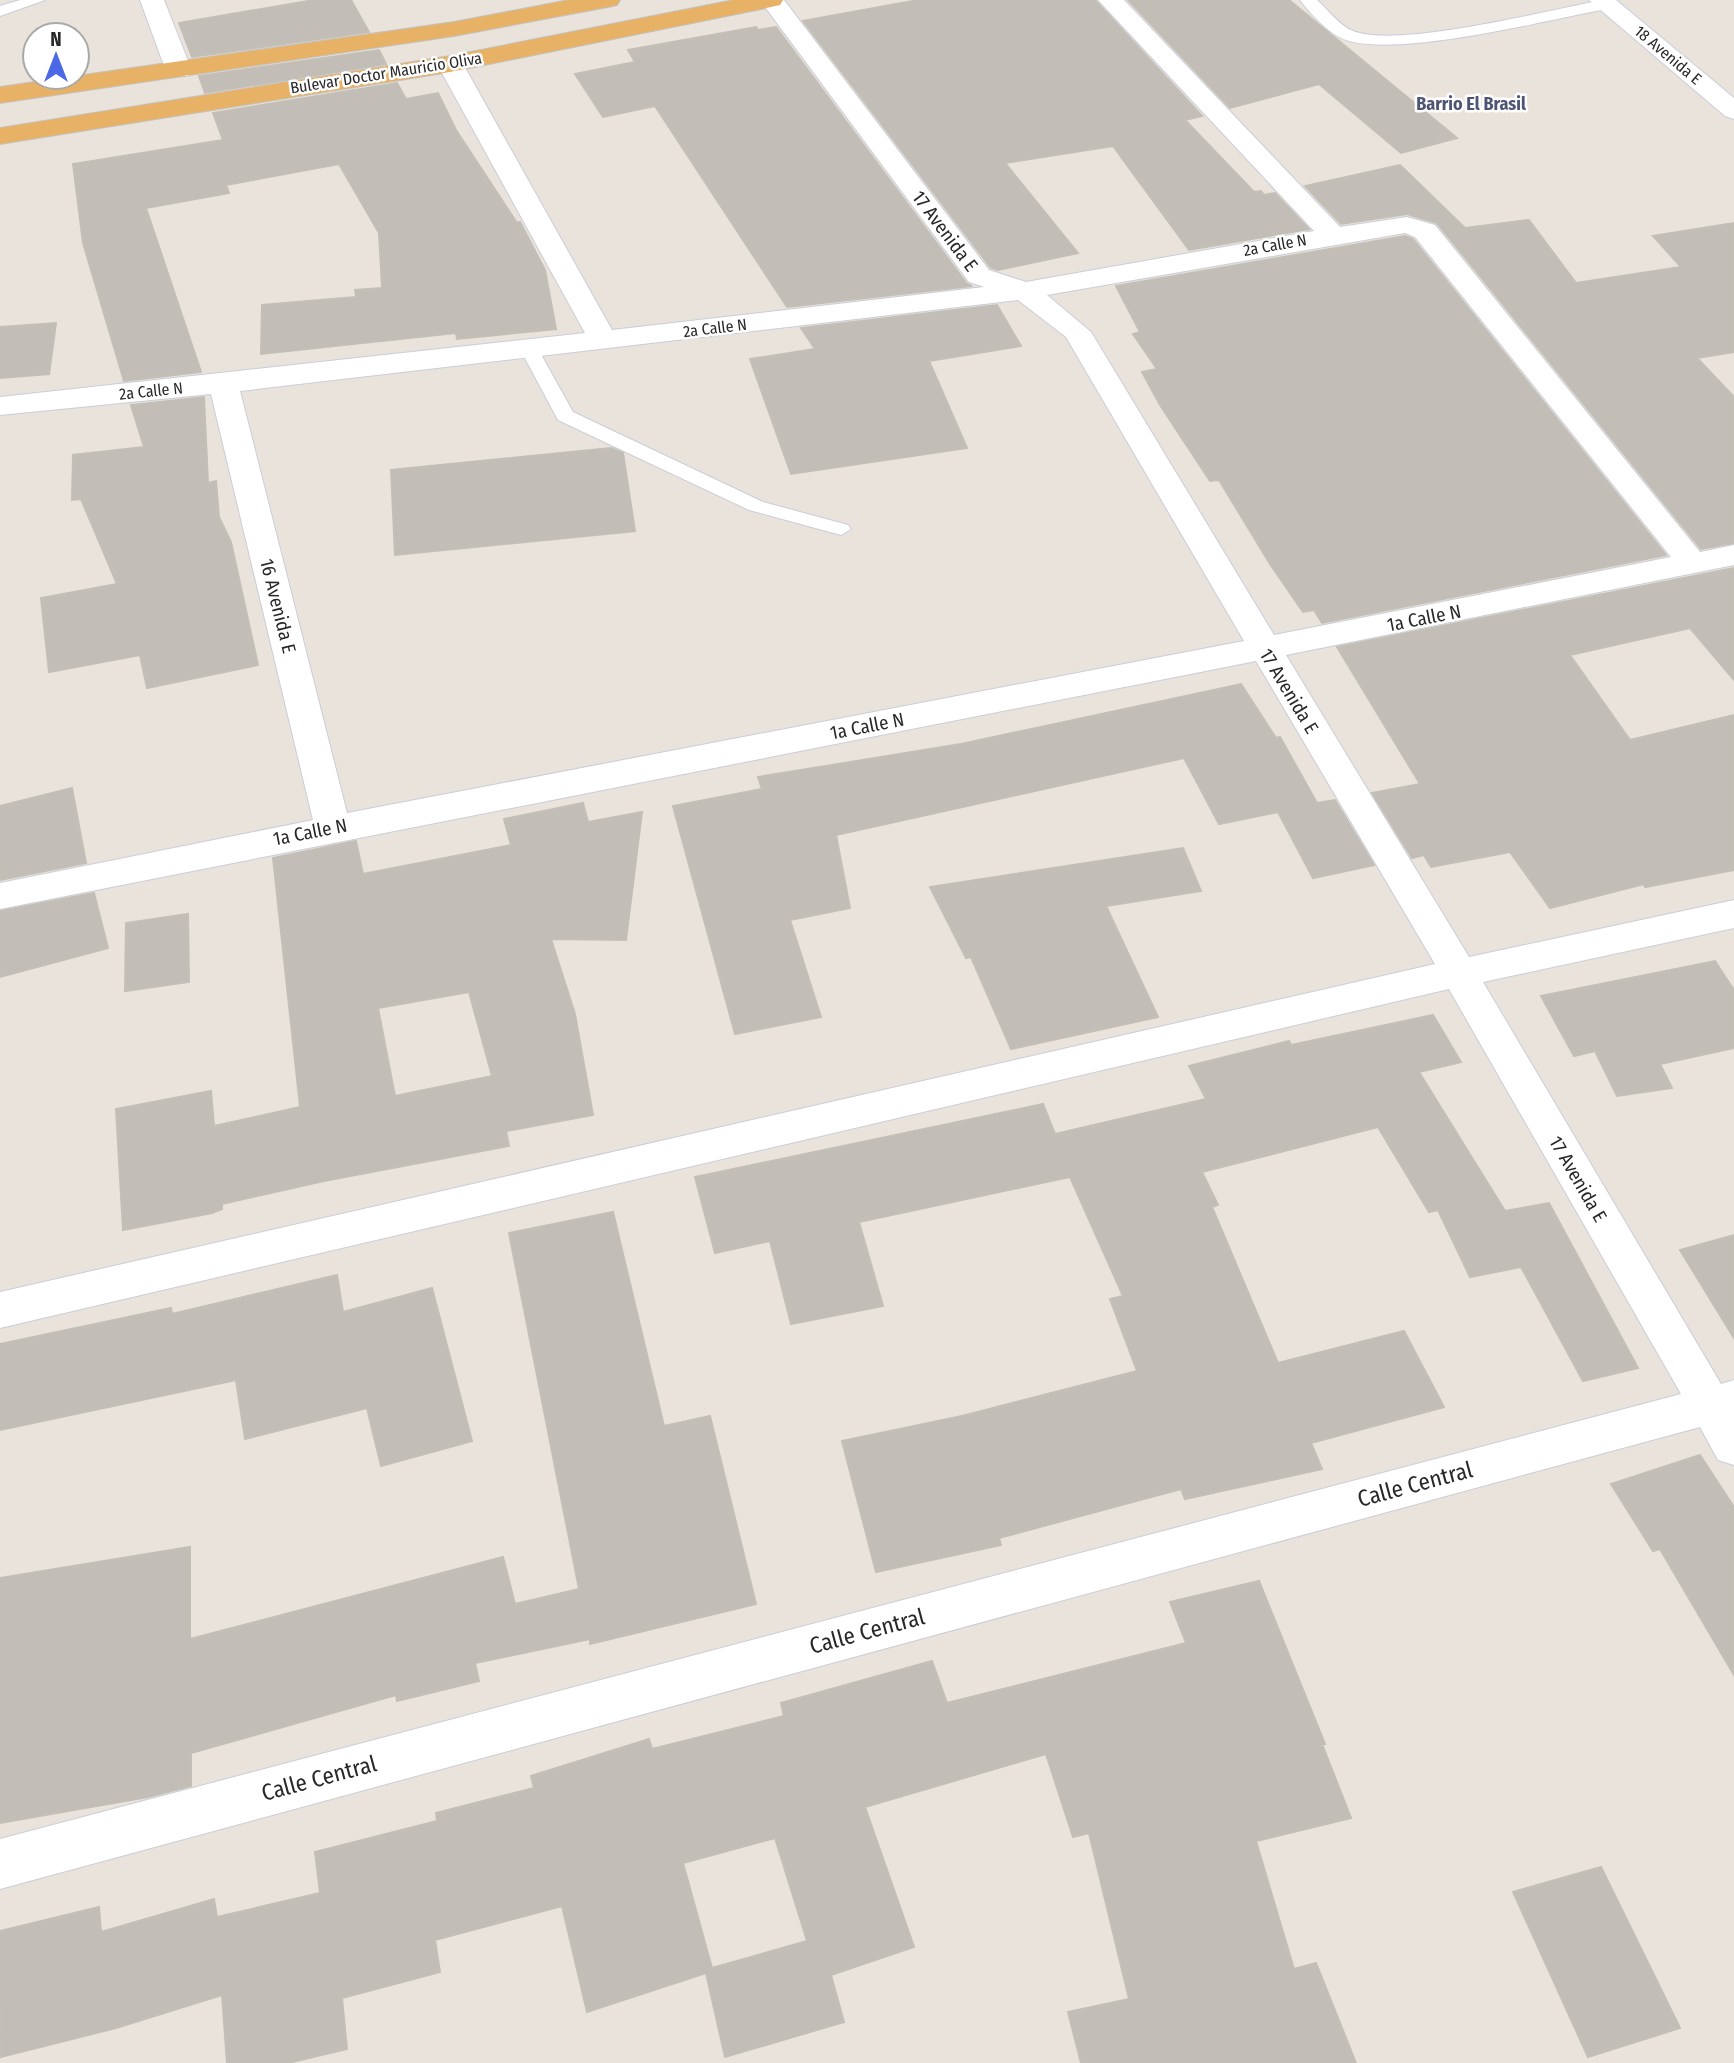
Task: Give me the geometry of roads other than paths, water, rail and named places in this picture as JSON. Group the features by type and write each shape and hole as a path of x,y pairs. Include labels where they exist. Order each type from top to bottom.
{"highway":[{"name":"Bulevar Doctor Mauricio Oliva","path":"0,96 454,29 608,0"},
{"name":"Bulevar Doctor Mauricio Oliva","path":"0,136 450,64 772,0"},
{"path":"0,121 165,96 178,83 179,71"}],"street":[{"path":"152,0 179,71"},
{"name":"17 Avenida E","path":"772,0 979,276 1024,291 1077,332 1264,650 1722,1402 1734,1446"},
{"path":"1110,0 1333,235"},
{"name":"18 Avenida E","path":"1604,2 1734,111"},
{"path":"450,64 604,341"},
{"name":"2a Calle N","path":"0,406 223,384 1024,291 1333,235 1407,225 1424,231 1693,564"},
{"name":"16 Avenida E","path":"223,384 333,827"},
{"name":"1a Calle N","path":"0,896 333,827 1264,650 1734,555"},
{"path":"0,1310 1459,973 1734,914"},
{"name":"Calle Central","path":"0,1864 1722,1402"}],"lane":[{"path":"0,11 37,0"},
{"path":"1308,0 1345,34 1374,42 1413,40 1604,2"},
{"path":"529,349 565,416 756,506 841,529"}],"district":[{"name":"Barrio El Brasil","path":"1471,104"}]}
